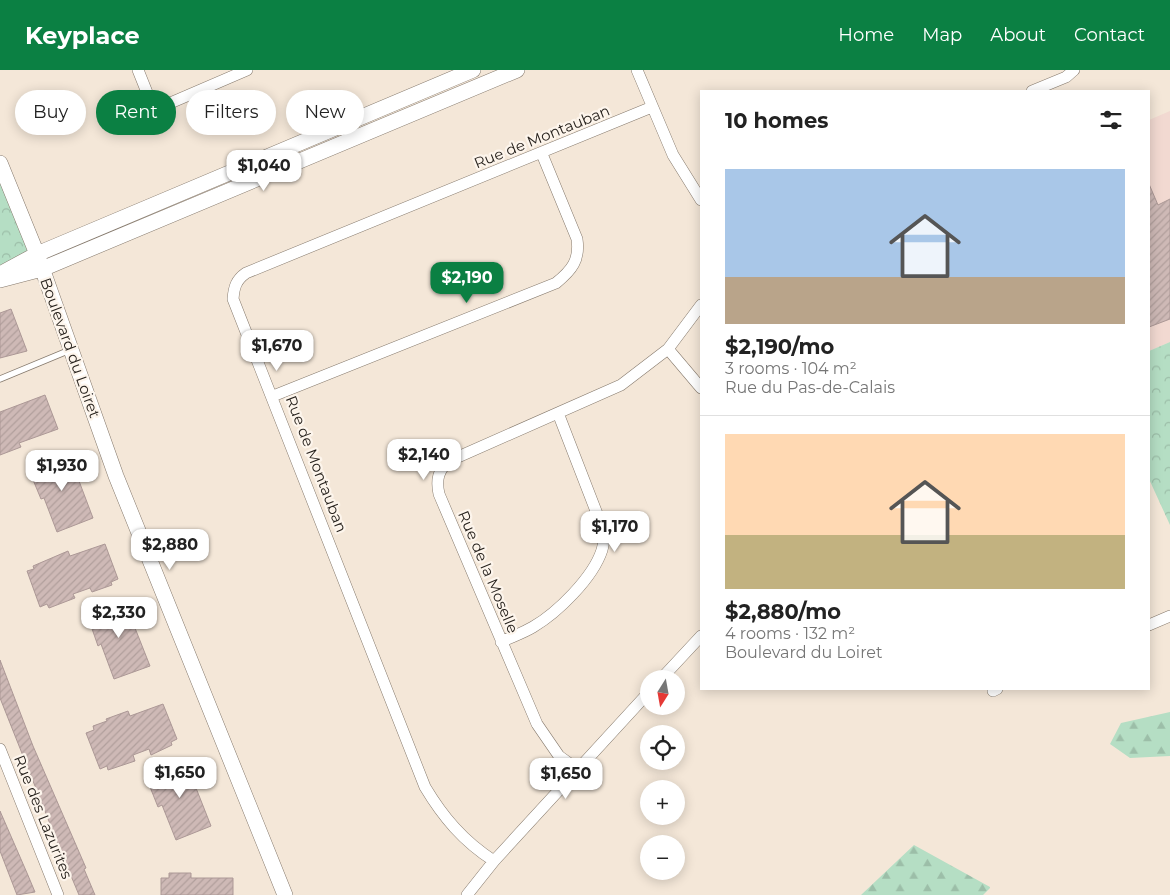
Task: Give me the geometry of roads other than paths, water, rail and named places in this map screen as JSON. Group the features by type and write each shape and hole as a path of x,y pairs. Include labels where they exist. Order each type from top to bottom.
{"street":[{"path":"138,70 154,110 247,70"},
{"path":"0,274 37,254 473,70"},
{"path":"0,280 42,269 517,70"},
{"path":"637,70 673,155 700,198"},
{"path":"1034,90 1066,77 1074,70"},
{"name":"Rue de Montauban","path":"494,860 474,848 460,834 439,811 425,786 273,396 233,299 234,288 238,278 246,272 542,154 652,107"},
{"path":"273,396 556,282 570,272 579,252 577,239 542,154"},
{"name":"Boulevard du Loiret","path":"0,163 37,254 116,476 285,895"},
{"name":"Rue de la Moselle","path":"577,769 559,756 540,730 439,494 437,483 439,473 449,461 622,385 668,349 700,305"},
{"path":"668,349 700,387"},
{"path":"501,642 533,627 555,611 579,586 598,561 602,549 604,537 601,524 558,414"},
{"path":"1150,625 1170,616"},
{"path":"669,670 700,637"},
{"path":"467,895 494,860 640,702"},
{"name":"Rue des Lazurites","path":"0,749 58,895"}],"lane":[{"path":"0,379 71,350"}]}
